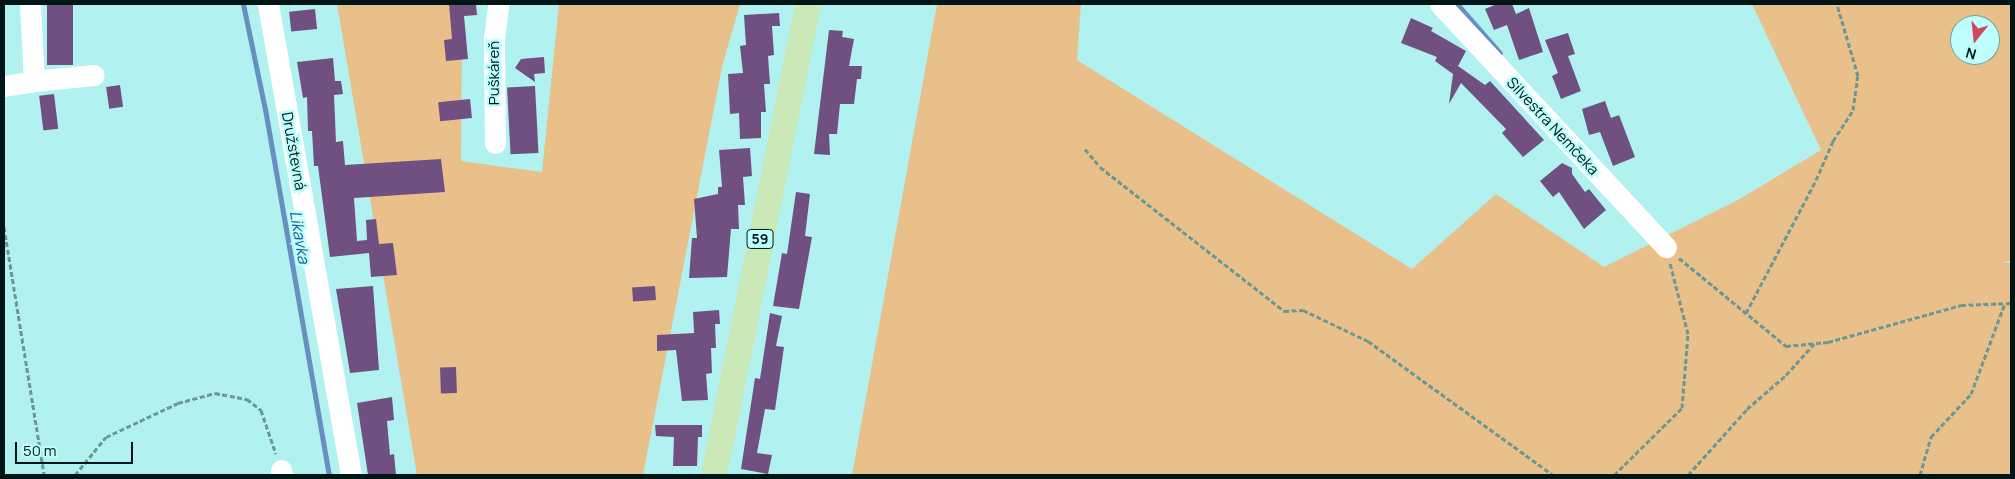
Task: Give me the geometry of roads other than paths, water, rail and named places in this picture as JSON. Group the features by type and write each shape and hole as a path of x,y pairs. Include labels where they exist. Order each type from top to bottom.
{"main road":[{"name":"59","path":"714,475 808,4"}],"street":[{"path":"30,4 34,81"},
{"name":"Družstevná","path":"268,4 351,475"},
{"name":"Puškáreň","path":"495,143 494,39 498,4"},
{"name":"Silvestra Nemčeka","path":"1440,4 1666,247"},
{"path":"4,86 94,75"}],"waterway":[{"name":"Likavka","path":"243,4 265,109 329,475"},
{"path":"1457,4 1500,53"}]}
